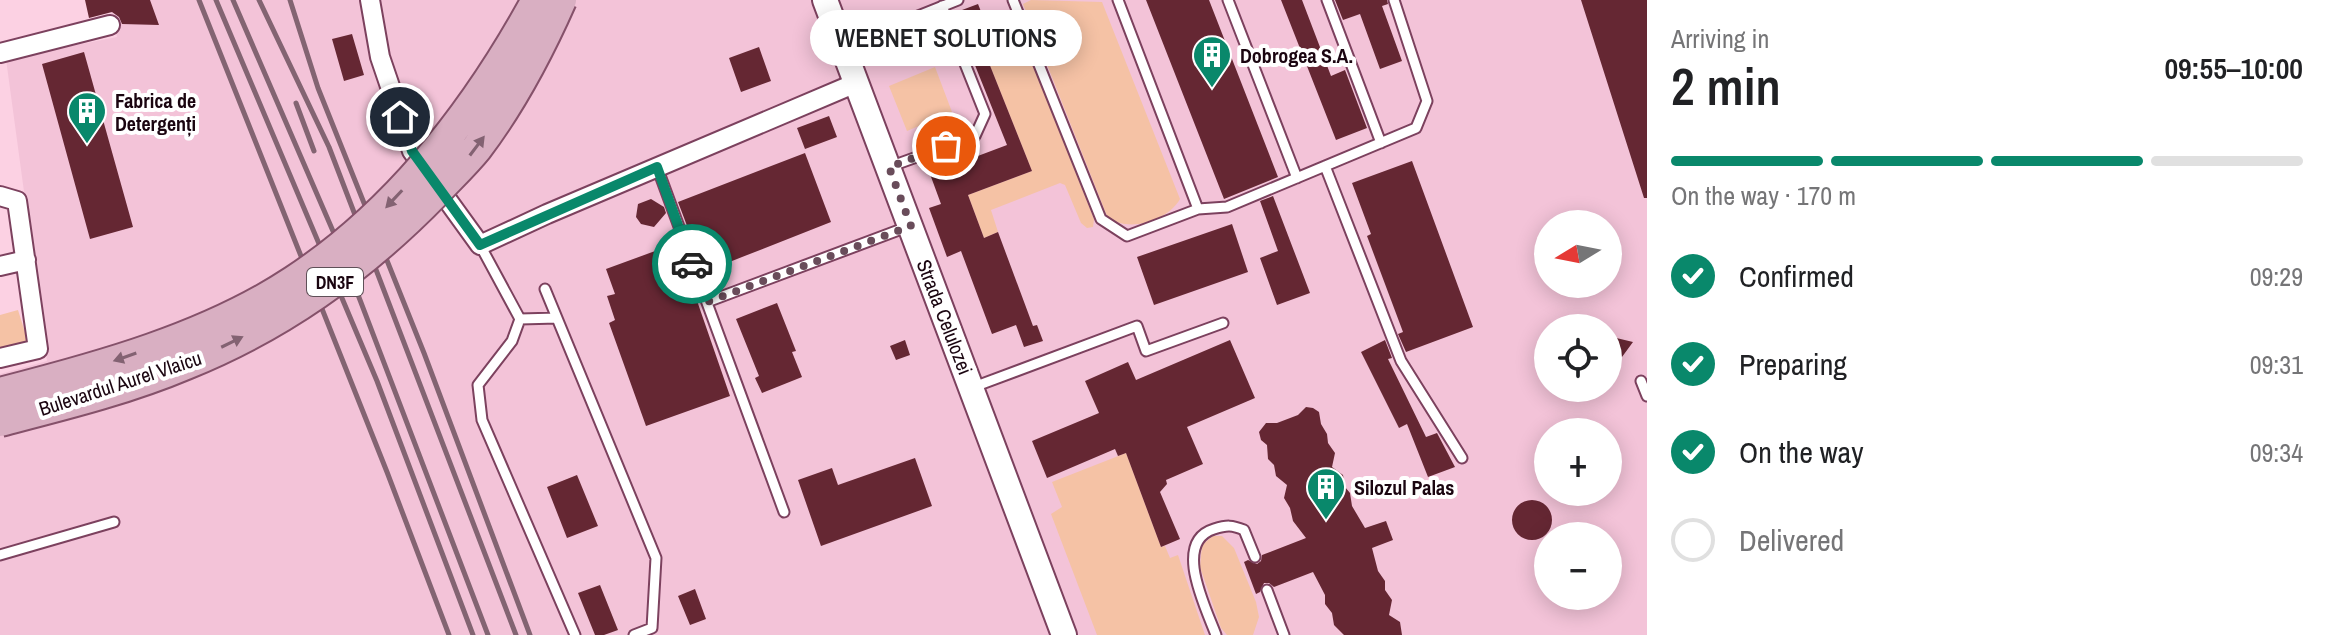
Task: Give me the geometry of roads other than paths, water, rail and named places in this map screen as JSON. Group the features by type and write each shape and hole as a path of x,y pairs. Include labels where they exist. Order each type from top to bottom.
{"main road":[{"name":"Bulevardul Aurel Vlaicu","path":"0,393 112,362 184,337 259,300 313,267 387,206 444,143 486,88 537,0"},
{"name":"Bulevardul Aurel Vlaicu","path":"0,421 186,364 300,306 355,268 400,229 476,148 528,67 561,0"}],"street":[{"path":"370,0 380,57 412,151 480,245 856,83"},
{"name":"Strada Celulozei","path":"825,0 1064,635"},
{"path":"0,53 110,25"},
{"path":"0,358 38,349 26,260 8,199"},
{"path":"0,266 26,260"}],"lane":[{"path":"843,46 958,0"},
{"path":"1013,0 1101,219 1127,236 1198,209 1227,207 1416,128 1427,101 1394,0"},
{"path":"1118,0 1198,209"},
{"path":"1228,0 1297,178"},
{"path":"1327,0 1381,143"},
{"path":"889,167 975,136 985,114 942,6"},
{"path":"1325,166 1401,361 1462,458"},
{"path":"657,167 784,512"},
{"path":"707,302 911,226"},
{"path":"480,245 520,319 512,341 478,385 482,420 575,635"},
{"path":"545,289 656,558 652,628 634,635"},
{"path":"520,319 557,318"},
{"path":"971,388 1137,326 1146,351 1223,323"},
{"path":"1641,381 1647,396"},
{"path":"0,555 114,522"},
{"path":"1216,635 1194,572 1194,548 1206,531 1229,524 1244,530 1255,557"},
{"path":"1267,590 1284,635"}],"railway":[{"path":"199,0 449,635"},
{"path":"216,0 377,381 473,635"},
{"path":"233,0 339,245 488,635"},
{"path":"259,0 329,147 516,635"},
{"path":"290,0 318,88 424,353 530,635"},
{"path":"296,103 314,151"}],"place":[{"name":"Dobrogea S.A.","path":"1212,89"},
{"name":"Fabrica de Detergenți","path":"87,145"},
{"name":"WEBNET SOLUTIONS","path":"946,146"},
{"name":"Silozul Palas","path":"1326,521"}]}
